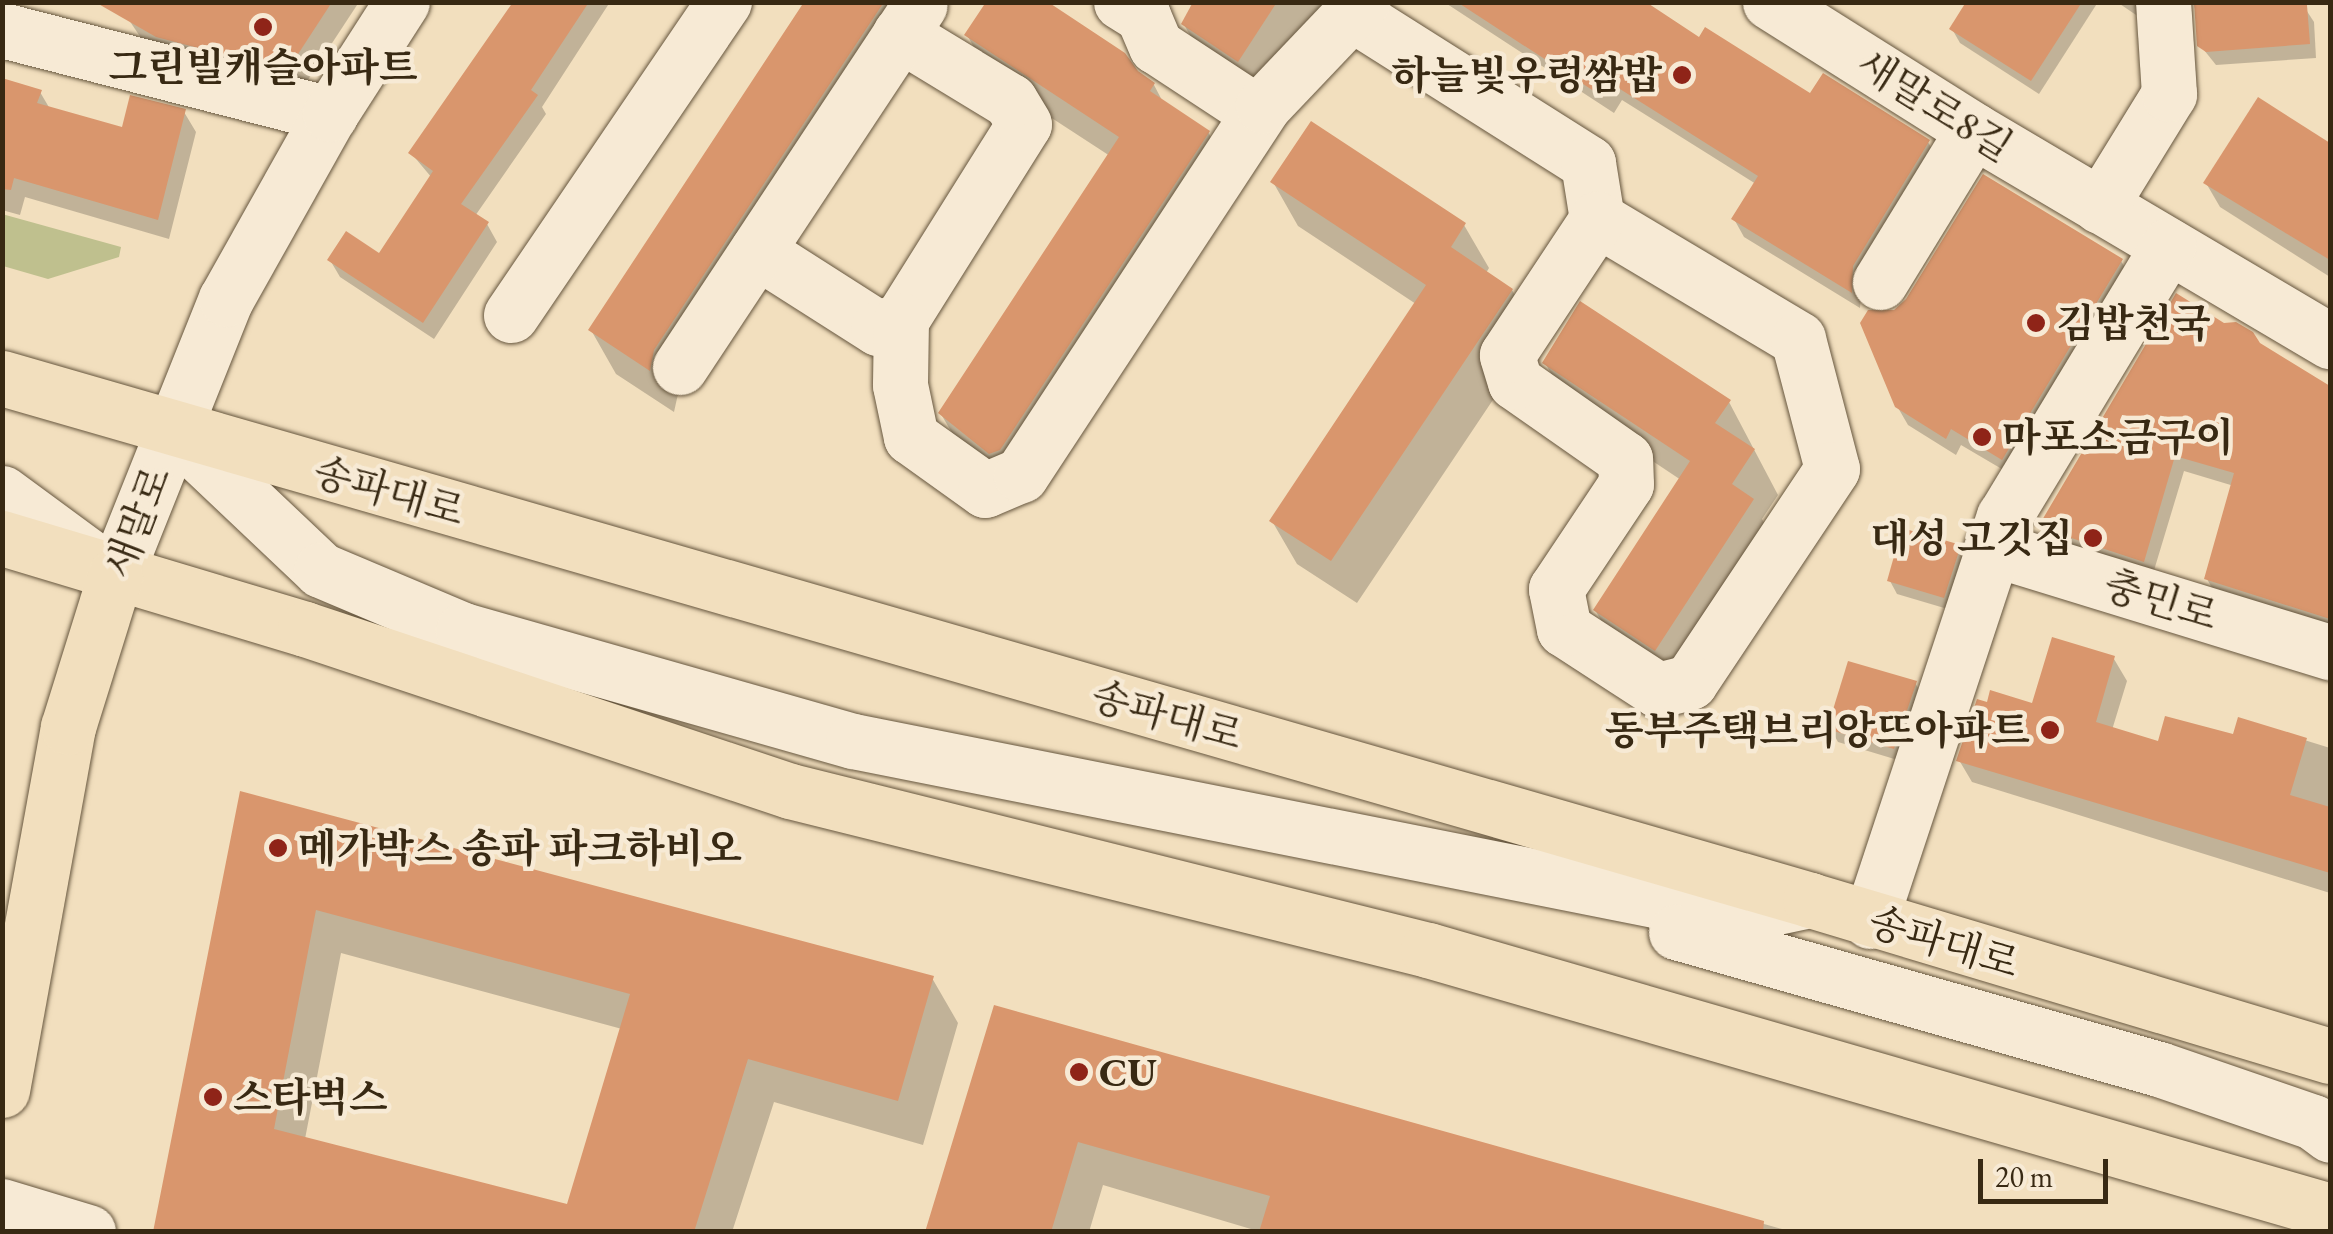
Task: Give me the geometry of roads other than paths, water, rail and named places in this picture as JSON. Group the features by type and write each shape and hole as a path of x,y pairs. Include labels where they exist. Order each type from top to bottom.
{"main road":[{"name":"송파대로","path":"2,378 1810,900 2330,1056"},
{"path":"2,538 116,576 305,629 790,791 1428,950 2330,1211"},
{"name":"새말로","path":"2,1090 68,726 116,576"}],"street":[{"name":"새말로","path":"116,576 226,300 330,114 402,2"},
{"path":"511,314 724,2"},
{"path":"1121,2 1142,16 1156,46 1258,113"},
{"name":"새말로8길","path":"1770,2 1973,130 2330,341"},
{"path":"2100,206 2169,94 2164,2"},
{"path":"680,367 911,18 1010,101 1024,124 902,320 900,385 911,437 986,490 1021,475 1258,113 1358,9 1588,163 1597,219 1507,355 1515,382 1625,458 1626,484 1556,589 1564,629 1658,690 1690,682 1832,469 1798,339 1597,219"},
{"path":"11,21 330,114"},
{"path":"1880,282 1973,130"},
{"path":"1870,921 2004,516 2168,246"},
{"path":"757,252 878,328 902,320"},
{"path":"173,430 322,570 500,640 853,741 1734,916 1810,900"},
{"path":"2,493 116,576"},
{"name":"충민로","path":"1991,548 2330,652"},
{"path":"790,791 892,774 1171,837 1676,932 2158,1069 2314,1122 2330,1135"},
{"path":"2,1206 88,1232"}],"place":[{"name":"그린빌캐슬아파트","path":"263,27"},
{"name":"하늘빛우렁쌈밥","path":"1682,75"},
{"name":"김밥천국","path":"2036,323"},
{"name":"마포소금구이","path":"1982,437"},
{"name":"대성 고깃집","path":"2093,538"},
{"name":"동부주택브리앙뜨아파트","path":"2050,730"},
{"name":"메가박스 송파 파크하비오","path":"278,848"},
{"name":"CU","path":"1079,1072"},
{"name":"스타벅스","path":"213,1097"}]}
